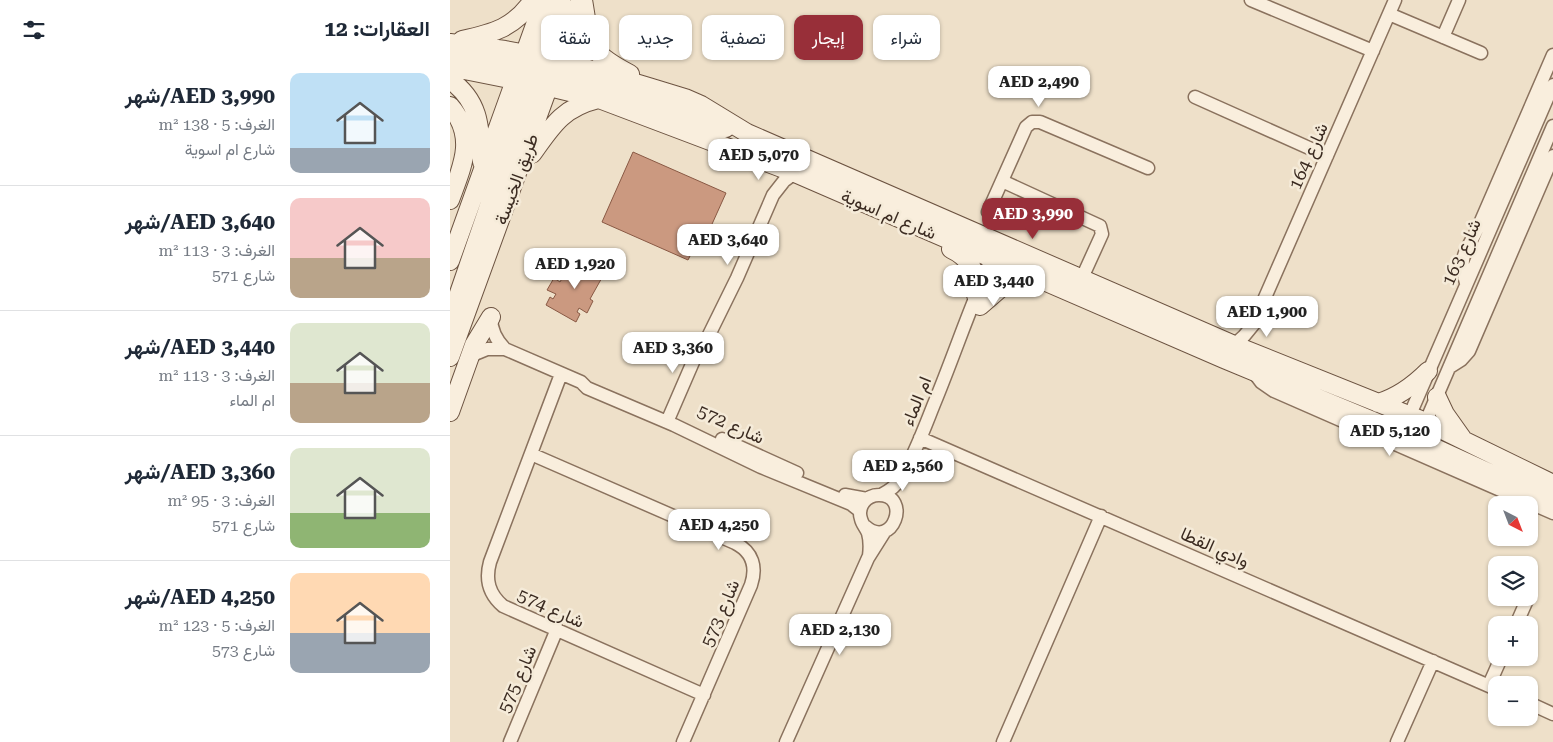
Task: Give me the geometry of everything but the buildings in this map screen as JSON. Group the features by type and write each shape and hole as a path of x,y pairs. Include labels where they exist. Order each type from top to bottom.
{"street":[{"path":"514,22 524,0"},
{"path":"450,43 488,35 500,30 514,22 526,11 533,0"},
{"name":"طريق الخيسة","path":"452,352 520,167 537,70 544,0"},
{"path":"452,352 450,330 457,299 562,0"},
{"path":"582,0 589,37 598,55 649,87"},
{"name":"طريق الخيسة","path":"450,261 482,170 537,70 582,0"},
{"path":"1251,0 1373,51"},
{"name":"شارع 164","path":"1234,346 1253,325 1395,0"},
{"path":"1439,35 1450,0"},
{"path":"1439,35 1459,0"},
{"path":"1389,14 1481,53"},
{"path":"450,43 537,70 616,90 720,127 747,133"},
{"path":"450,53 537,70"},
{"path":"1466,283 1462,264 1464,253 1478,228 1553,55"},
{"path":"450,67 537,70"},
{"name":"شارع ام اسوية","path":"537,70 649,87 685,98 747,133 999,252 1026,274 1256,363 1378,403 1418,419 1553,484"},
{"name":"شارع ام اسوية","path":"537,70 599,99 795,173 920,228 1085,279 1234,346 1256,363 1410,437 1553,502"},
{"path":"450,80 467,95 476,112 480,134 482,170"},
{"name":"شارع 163","path":"1410,437 1418,419 1428,372 1553,85"},
{"path":"1195,97 1327,156"},
{"path":"520,167 532,154 551,126 564,113 581,104 599,99"},
{"path":"450,106 460,123 466,144 466,154 450,200"},
{"path":"988,212 1026,127 1035,121 1148,168"},
{"name":"شارع 163","path":"1418,419 1437,397 1553,126"},
{"path":"1450,367 1461,360 1469,350 1553,156"},
{"path":"768,163 773,181 773,195"},
{"path":"672,420 703,356 704,345 737,278 773,195 784,180 795,173"},
{"path":"1002,181 1098,225 1102,230 1102,234 1095,253 1095,260 1085,279"},
{"path":"450,223 470,206"},
{"path":"920,228 934,240 957,252 968,261 975,274 978,300 1015,278 1026,274"},
{"name":"ام الماء","path":"896,507 901,478 920,438 962,336 972,323 978,300 999,252"},
{"path":"491,317 491,324 496,338 505,349"},
{"path":"450,412 470,356 481,331 491,317"},
{"path":"1253,325 1256,363 1261,382 1274,392 1553,513"},
{"path":"470,356 487,349 505,349"},
{"name":"شارع 572","path":"505,349 561,374 592,384 843,494 857,499 867,499"},
{"path":"1378,403 1387,401 1404,391 1428,372"},
{"name":"شارع 574","path":"561,374 490,562 487,578 492,594 503,606 704,696"},
{"path":"1437,397 1448,419 1464,441"},
{"name":"شارع 572","path":"672,420 761,467 851,504 860,511"},
{"name":"وادي القطا","path":"920,438 1488,685"},
{"name":"شارع 573","path":"530,454 735,544 749,553 755,568 754,576 684,742"},
{"name":"ام الماء","path":"881,495 892,488 901,478"},
{"path":"786,742 868,558 885,531 894,524 896,507 893,501 881,495 867,499 862,504 860,511 860,516 870,542 868,558"},
{"path":"1003,742 1101,516"},
{"path":"864,526 874,531 885,531"},
{"name":"شارع 575","path":"510,742 557,629"},
{"path":"1397,742 1433,661"},
{"path":"1538,707 1553,714"}]}
